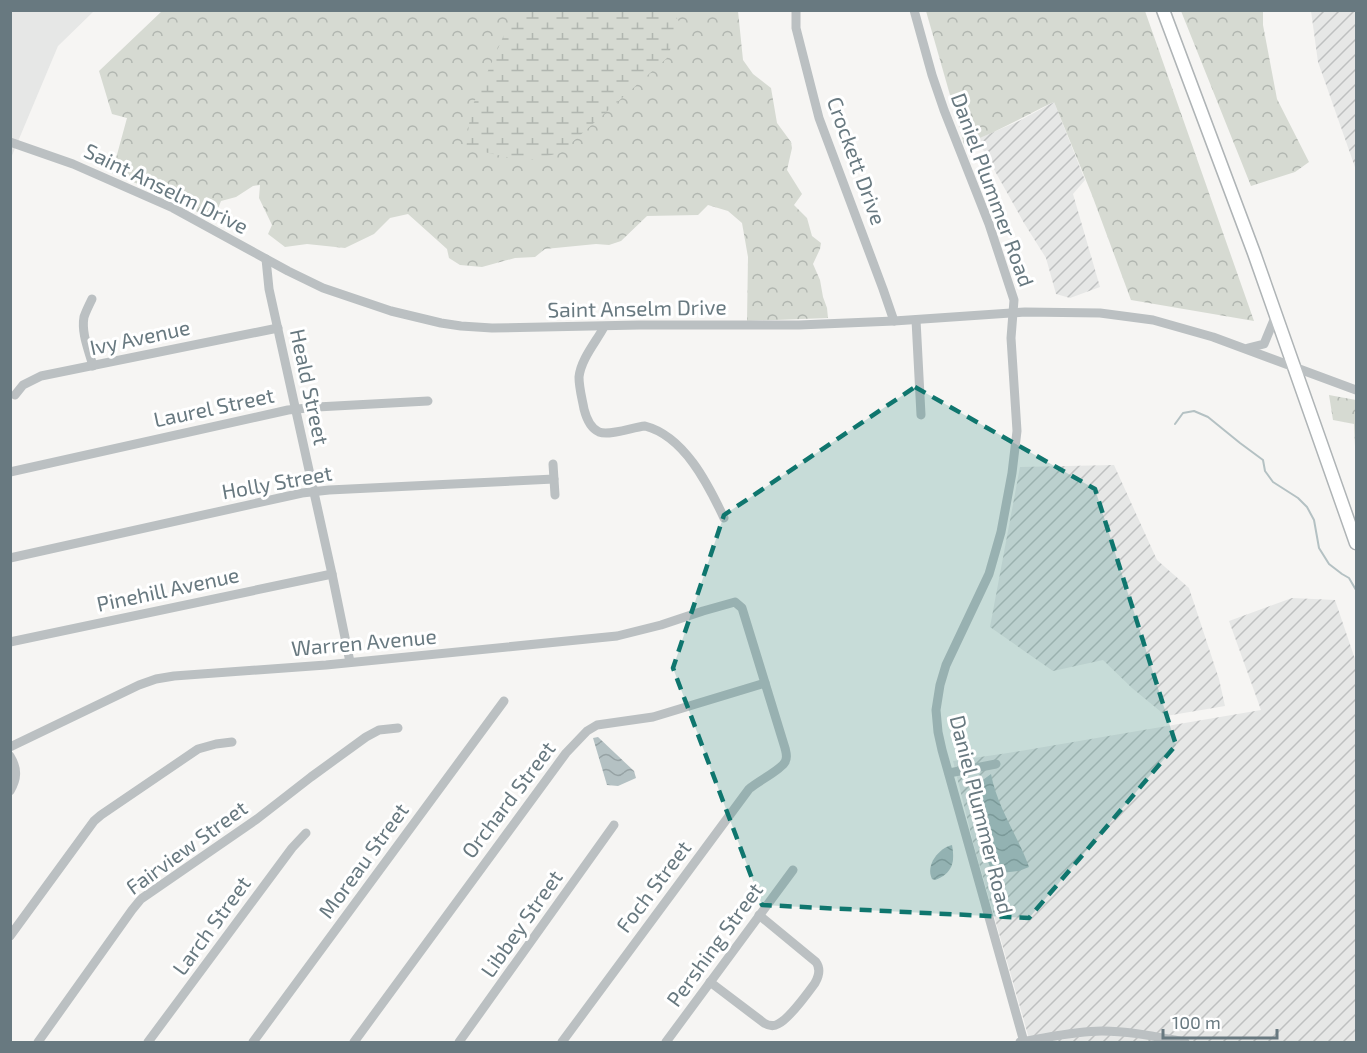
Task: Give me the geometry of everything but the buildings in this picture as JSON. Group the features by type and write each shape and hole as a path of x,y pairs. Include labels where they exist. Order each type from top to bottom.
{"main road":[{"path":"1163,10 1254,253 1356,543"}],"street":[{"name":"Crockett Drive","path":"796,10 796,28 819,118 894,321"},
{"name":"Daniel Plummer Road","path":"914,10 944,110 970,174 1014,300 1011,338 1017,431 1005,512 990,574 946,665 937,699 938,732 1022,1042"},
{"name":"Saint Anselm Drive","path":"10,142 73,164 173,208 307,281 339,295 441,323 492,328 800,325 1013,313 1100,313 1144,318 1187,329 1247,348 1356,390"},
{"name":"Heald Street","path":"266,259 268,281 350,662"},
{"path":"92,298 84,322 93,366"},
{"path":"1247,348 1264,344 1276,315"},
{"path":"916,320 921,415"},
{"path":"604,327 584,361 580,374 581,395 590,423 601,432 645,426 668,437 704,478 724,518"},
{"name":"Ivy Avenue","path":"15,395 23,385 33,379 50,374 278,328"},
{"name":"Laurel Street","path":"10,471 296,409 428,401"},
{"path":"553,464 555,495"},
{"name":"Holly Street","path":"10,558 314,492 554,479"},
{"name":"Pinehill Avenue","path":"10,642 332,574"},
{"name":"Warren Avenue","path":"10,747 156,679 551,644 617,636 661,626 735,602 742,608 765,682"},
{"name":"Foch Street","path":"562,1042 749,789 784,763 787,755 765,682"},
{"name":"Orchard Street","path":"354,1042 561,760 588,731 597,725 653,717 765,682"},
{"name":"Moreau Street","path":"253,1042 504,701"},
{"name":"Fairview Street","path":"38,1042 141,899 257,819 366,737 379,730 398,728"},
{"path":"10,936 94,821 198,749 232,742"},
{"path":"10,756 14,762 16,781 10,791"},
{"path":"949,773 996,764"},
{"name":"Libbey Street","path":"459,1042 614,825"},
{"name":"Larch Street","path":"148,1042 280,864 306,833"},
{"name":"Pershing Street","path":"666,1042 793,870"},
{"path":"710,982 764,1023 775,1026 786,1019 819,977 816,962 759,915"},
{"path":"1022,1042 1066,1034 1102,1031 1146,1035 1185,1042"}],"highlighted area":[{"path":"915,387 1095,489 1176,745 1029,918 762,905 673,668 724,515"}],"shaded area":[{"path":"11,11 94,11 58,46 11,158"},
{"path":"1311,11 1356,11 1356,170 1318,62"},
{"path":"1054,102 1085,180 1073,194 1100,287 1070,298 1056,294 1046,258 977,139 1019,121"},
{"path":"1114,465 1157,560 1189,588 1219,679 1225,706 1166,716 1103,660 1053,671 990,627 1020,467"},
{"path":"1292,598 1335,600 1356,662 1356,1042 1030,1042 973,842 953,761 1261,710 1229,621"}],"green space":[{"path":"162,11 738,11 743,60 753,74 771,88 777,123 791,142 792,148 787,170 802,194 794,205 807,218 812,236 821,243 813,264 820,280 828,318 747,321 748,257 742,223 728,211 708,205 698,215 647,216 621,241 609,245 596,244 545,249 535,257 515,258 482,267 460,265 449,258 447,249 408,214 390,218 374,234 345,248 307,244 285,247 268,234 272,225 259,198 260,185 253,186 236,197 221,201 213,221 178,201 112,173 127,118 112,114 99,71"},
{"path":"527,11 672,11 680,23 667,58 560,153 525,161 466,148 471,109 508,26"},
{"path":"926,11 1145,11 1254,321 1131,300 1054,102 999,130 964,144"},
{"path":"1181,11 1263,11 1263,25 1277,99 1309,162 1295,172 1251,186"},
{"path":"1329,395 1356,400 1356,469 1354,424 1333,420"}],"water":[{"path":"598,737 634,771 636,778 618,786 607,785 593,738"},
{"path":"991,774 998,798 1029,867 1019,871 993,874 978,832 972,788"},
{"path":"952,845 953,862 949,870 941,877 932,879 930,868 932,863 938,853"}],"waterway":[{"path":"1175,424 1183,413 1194,411 1208,417 1263,460 1265,471 1273,482 1298,498 1307,507 1314,520 1319,548 1329,564 1349,578 1356,590"}]}
